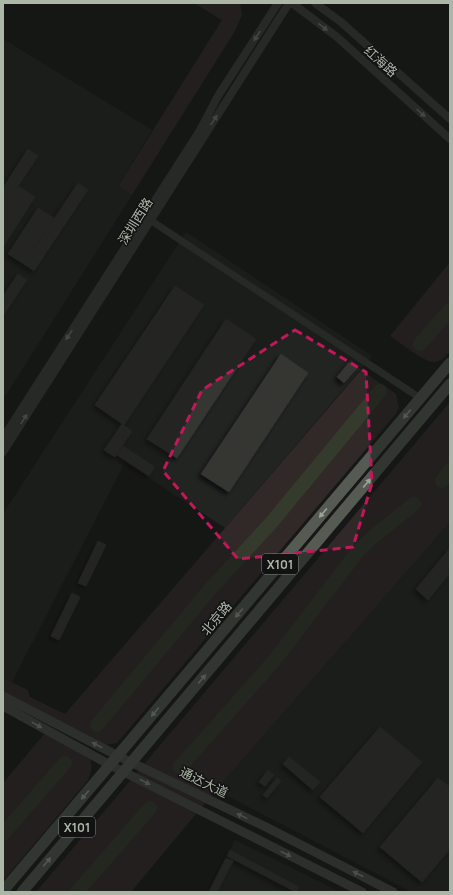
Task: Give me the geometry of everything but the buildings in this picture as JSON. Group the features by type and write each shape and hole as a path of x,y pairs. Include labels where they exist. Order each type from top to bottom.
{"main road":[{"name":"北京路","path":"3,891 450,363"},
{"name":"X101","path":"22,892 450,384"},
{"name":"通达大道","path":"3,696 118,756 264,826 393,892"},
{"name":"通达大道","path":"3,706 110,765 362,892"}],"street":[{"name":"深圳西路","path":"3,438 199,132 218,96 278,3"},
{"name":"深圳西路","path":"3,452 289,3"},
{"name":"红海路","path":"292,3 337,37 450,139"},
{"name":"红海路","path":"315,3 341,22 450,119"},
{"path":"150,220 420,398"}],"highlighted area":[{"path":"295,330 366,372 372,483 353,547 238,559 163,471 202,390"}],"shaded area":[{"path":"194,3 240,3 242,15 235,31 132,195 118,186 222,20"},
{"path":"3,39 152,130 118,185 132,195 6,395 3,396"},
{"path":"186,232 372,356 225,528 125,462 12,682 3,678 3,514"},
{"path":"450,262 450,351 440,361 435,362 419,356 390,336"},
{"path":"361,370 396,394 399,408 395,415 117,743 105,745 3,692 3,678 28,690 30,697 65,714"},
{"path":"450,402 450,522 216,790 131,892 36,892"},
{"path":"450,522 450,892 412,892 216,790"},
{"path":"45,733 89,756 92,768 88,780 3,881 3,783"},
{"path":"235,840 340,892 210,892"}],"waterway":[{"path":"420,344 450,310"},
{"path":"97,725 212,587 271,523 380,391"},
{"path":"442,481 450,470"},
{"path":"180,767 274,661 358,551 374,536 414,504"},
{"path":"3,834 65,763"},
{"path":"77,892 150,808"}]}
